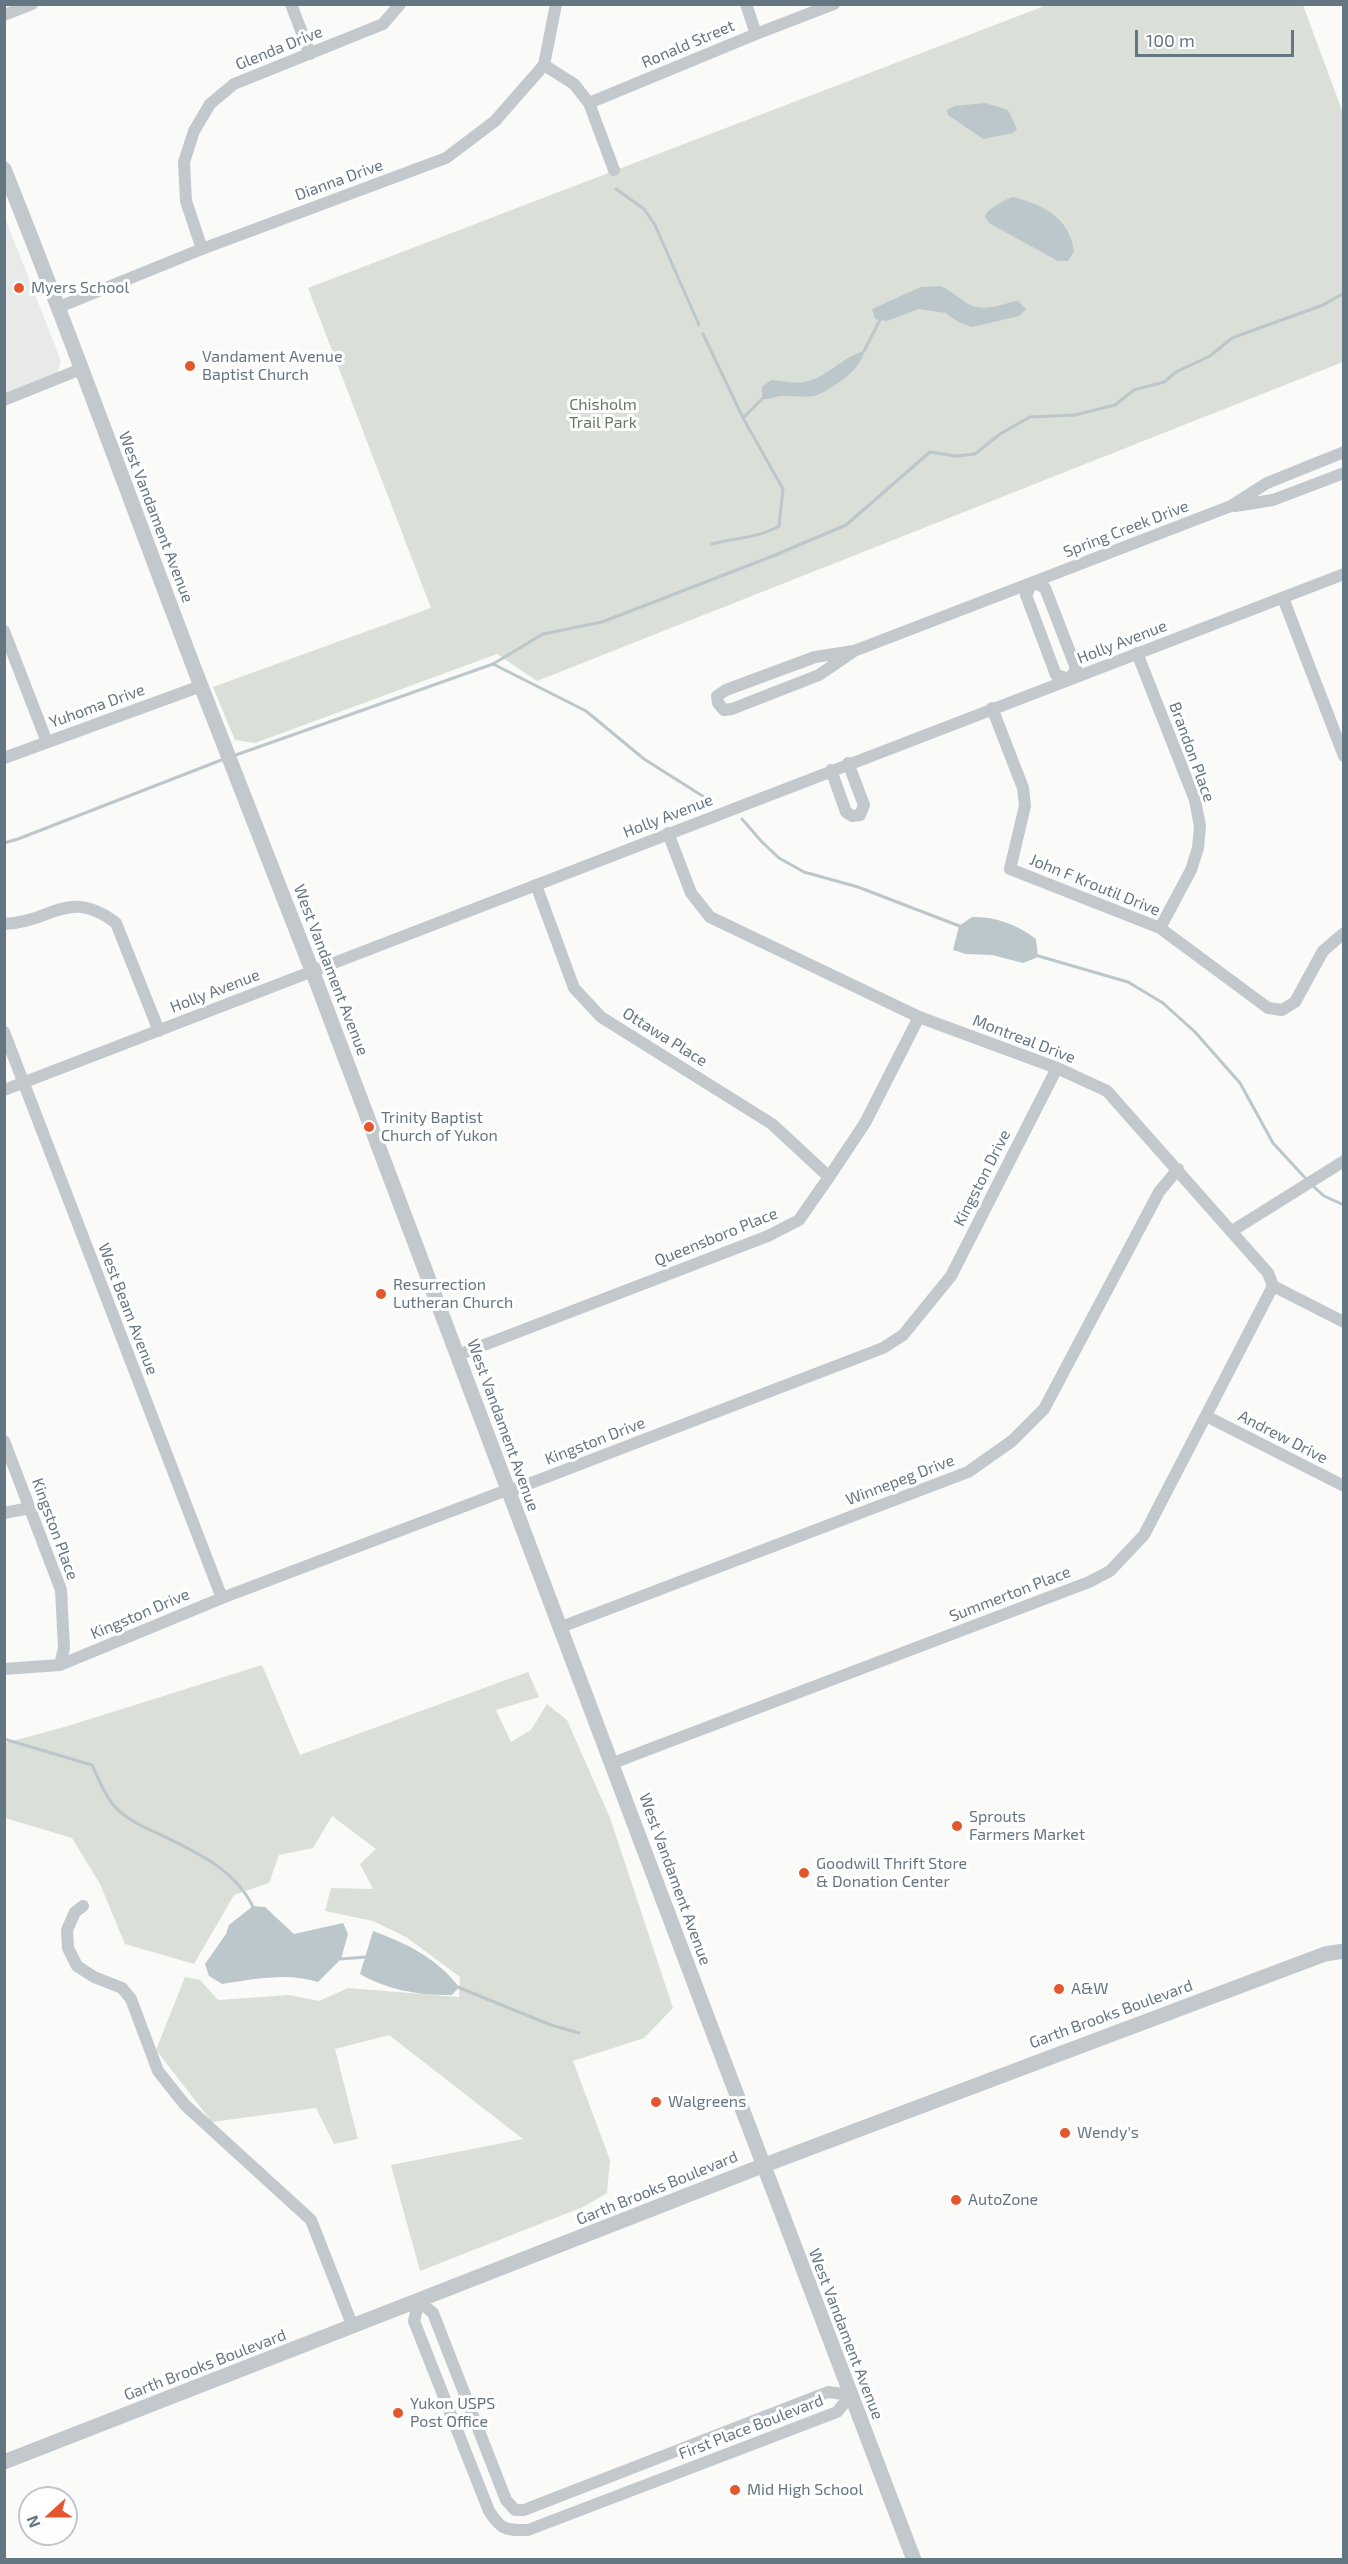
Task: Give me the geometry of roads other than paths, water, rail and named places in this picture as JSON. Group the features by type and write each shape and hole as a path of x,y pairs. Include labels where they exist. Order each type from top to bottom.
{"street":[{"path":"4,15 32,4"},
{"path":"291,4 310,54"},
{"name":"Glenda Drive","path":"202,249 186,201 184,162 194,131 210,104 234,84 383,24 400,4"},
{"path":"556,4 544,65 574,84 589,103 614,170"},
{"path":"747,4 756,34"},
{"name":"Ronald Street","path":"589,103 834,4"},
{"name":"Dianna Drive","path":"60,307 202,249 446,158 495,121 544,65"},
{"name":"West Vandament Avenue","path":"4,169 60,307 81,369 201,686 312,971 507,1490 613,1763 762,2166 914,2559"},
{"path":"4,400 81,369"},
{"name":"Spring Creek Drive","path":"854,651 819,675 732,709 724,710 718,704 717,696 726,690 815,657 854,651 1230,506 1267,483 1344,452"},
{"name":"Spring Creek Drive","path":"1230,506 1273,500 1344,473"},
{"name":"Holly Avenue","path":"4,1089 1344,574"},
{"path":"1033,582 1045,588 1076,668 1070,680 1056,675 1026,596 1033,582"},
{"path":"1283,598 1344,756"},
{"path":"4,631 47,742"},
{"name":"Brandon Place","path":"1137,654 1195,800 1200,826 1198,848 1191,870 1160,928"},
{"name":"Yuhoma Drive","path":"4,758 201,686"},
{"name":"John F Kroutil Drive","path":"992,708 1023,788 1025,806 1010,869 1160,928 1268,1008 1282,1010 1295,1002 1323,951 1344,933"},
{"path":"831,770 846,812 852,816 860,814 864,805 848,763"},
{"name":"Montreal Drive","path":"668,834 691,893 710,917 919,1017 1057,1068 1107,1090 1268,1273 1273,1286"},
{"name":"Ottawa Place","path":"536,885 574,988 587,1005 601,1017 772,1124 829,1177"},
{"path":"4,924 19,924 70,906 87,906 104,914 116,923 159,1030"},
{"name":"Queensboro Place","path":"458,1355 768,1236 799,1220 865,1124 919,1017"},
{"name":"West Beam Avenue","path":"4,1032 222,1598"},
{"name":"Kingston Drive","path":"4,1670 60,1665 222,1598 507,1490 518,1488 883,1348 903,1335 951,1276 1057,1068"},
{"path":"1232,1232 1344,1161"},
{"name":"Winnepeg Drive","path":"561,1626 968,1472 1012,1441 1044,1409 1159,1192 1178,1169"},
{"path":"1273,1286 1344,1322"},
{"name":"Summerton Place","path":"613,1763 1089,1582 1110,1571 1144,1535 1273,1286"},
{"name":"Andrew Drive","path":"1206,1416 1344,1486"},
{"name":"Kingston Place","path":"4,1442 61,1590 64,1648 60,1665"},
{"path":"4,1513 30,1508"},
{"path":"83,1906 75,1912 67,1930 68,1948 77,1966 94,1977 122,1989 131,1999 158,2071 185,2105 311,2220 353,2327"},
{"name":"Garth Brooks Boulevard","path":"1325,1953 1344,1939"},
{"name":"Garth Brooks Boulevard","path":"4,2462 762,2166 1325,1953 1344,1951"},
{"name":"First Place Boulevard","path":"419,2301 433,2313 506,2500 515,2510 524,2510 828,2392 851,2395 837,2412 528,2530 506,2530 498,2524 489,2511 414,2321 419,2301"},
{"path":"429,2359 448,2353"},
{"path":"752,2422 759,2442"},
{"path":"659,2458 667,2477"},
{"path":"471,2466 490,2459"}],"waterway":[{"path":"616,189 644,209 655,225 699,325"},
{"path":"233,756 493,664 543,634 602,622 773,556 846,525 930,452 956,456 975,454 1000,434 1030,417 1075,415 1115,405 1134,390 1164,382 1176,372 1210,356 1232,338 1323,305 1344,293"},
{"path":"864,351 880,320"},
{"path":"703,334 743,418 783,489 779,526 755,535 712,544"},
{"path":"743,418 762,399"},
{"path":"493,664 586,711 644,759 712,802"},
{"path":"4,843 224,759"},
{"path":"742,819 779,858 804,872 858,887 962,927"},
{"path":"1035,955 1128,982 1163,1003 1195,1032 1240,1083 1273,1143 1308,1181"},
{"path":"1313,1186 1324,1196 1344,1205"},
{"path":"4,1739 92,1765 108,1798 126,1817 213,1863 236,1883 254,1909"},
{"path":"339,1955 341,1959 366,1957"},
{"path":"455,1986 551,2025 579,2033"}],"place":[{"name":"Myers School","path":"19,288"},
{"name":"Vandament Avenue Baptist Church","path":"190,366"},
{"name":"Trinity Baptist Church of Yukon","path":"369,1127"},
{"name":"Resurrection Lutheran Church","path":"381,1294"},
{"name":"Sprouts Farmers Market","path":"957,1826"},
{"name":"Goodwill Thrift Store & Donation Center","path":"804,1873"},
{"name":"A&W","path":"1059,1989"},
{"name":"Walgreens","path":"656,2102"},
{"name":"Wendy's","path":"1065,2133"},
{"name":"AutoZone","path":"956,2200"},
{"name":"Yukon USPS Post Office","path":"398,2413"},
{"name":"Mid High School","path":"735,2490"}],"park label":[{"name":"Chisholm Trail Park","path":"603,414"}]}
